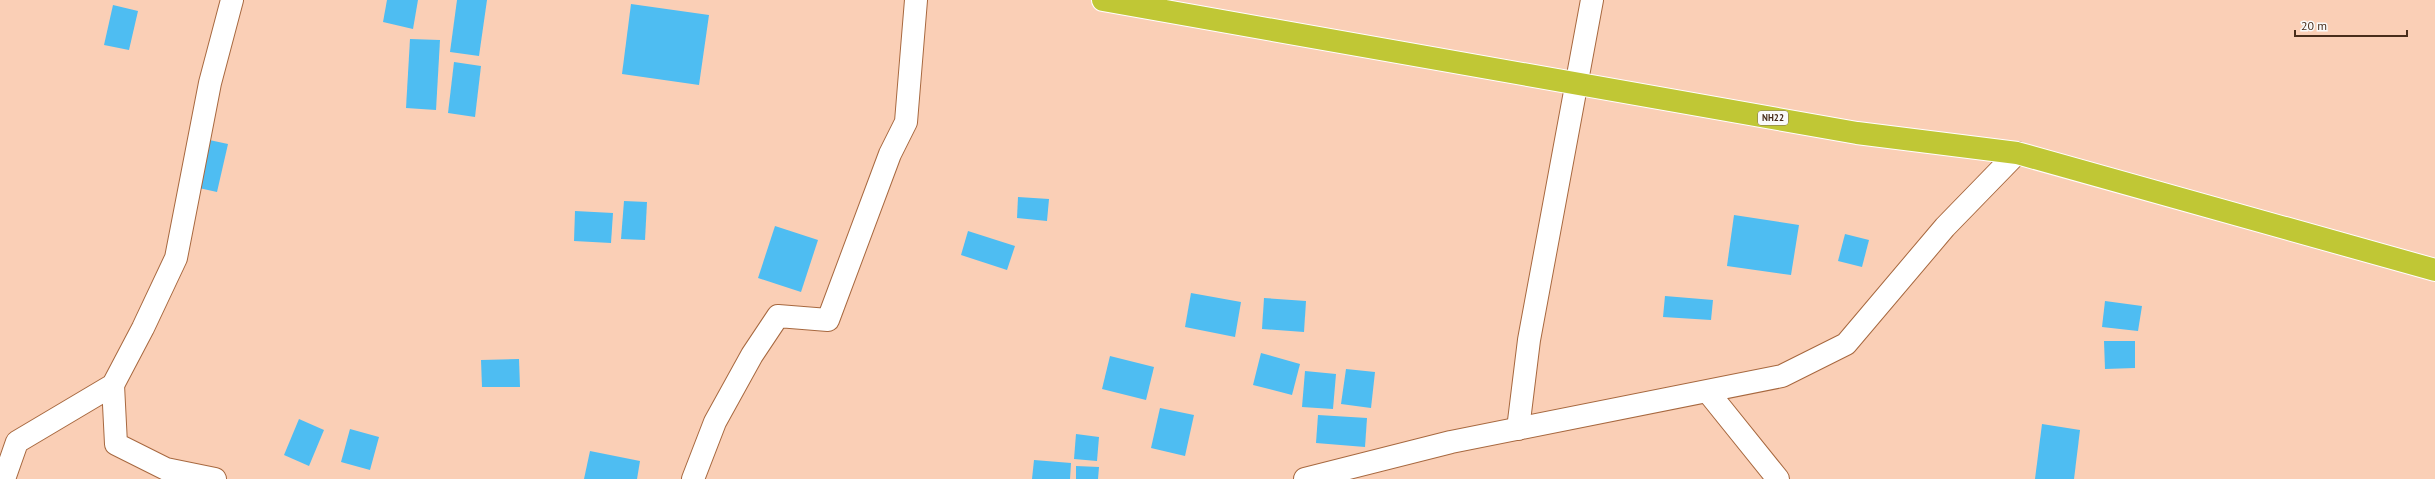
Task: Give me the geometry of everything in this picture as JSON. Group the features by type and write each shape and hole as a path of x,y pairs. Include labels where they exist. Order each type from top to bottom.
{"highway":[{"name":"NH22","path":"1103,0 1857,133 2017,153 2435,270"}],"street":[{"path":"216,479 166,469 116,444 113,385 143,328 176,258 210,83 232,0"},
{"path":"693,479 715,422 752,356 778,316 828,320 890,154 906,122 916,0"},
{"path":"1518,430 1529,340 1575,83 1592,0"},
{"path":"1305,479 1451,442 1518,430 1782,376 1846,344 1945,227 2017,153"},
{"path":"4,479 17,442 113,385"},
{"path":"1708,392 1778,479"}],"building":[{"path":"387,0 418,0 413,29 383,22"},
{"path":"457,0 487,0 479,56 450,52"},
{"path":"631,4 709,15 699,85 622,74"},
{"path":"113,5 138,11 129,50 104,45"},
{"path":"410,39 440,40 436,110 406,108"},
{"path":"454,62 481,66 475,117 448,113"},
{"path":"200,138 228,144 217,192 190,186"},
{"path":"1018,197 1049,199 1047,221 1017,218"},
{"path":"624,201 647,202 645,240 621,239"},
{"path":"575,211 613,213 611,243 574,241"},
{"path":"1734,215 1799,225 1791,275 1727,266"},
{"path":"775,226 818,240 801,292 758,278"},
{"path":"968,231 1015,246 1007,270 961,255"},
{"path":"1845,234 1869,240 1862,267 1838,261"},
{"path":"1191,293 1241,302 1235,337 1185,327"},
{"path":"1665,296 1713,300 1711,320 1663,317"},
{"path":"1264,298 1306,301 1304,332 1262,329"},
{"path":"2105,301 2142,306 2138,331 2102,327"},
{"path":"2104,341 2135,341 2135,368 2105,369"},
{"path":"1261,353 1300,364 1292,395 1253,385"},
{"path":"1110,356 1154,367 1146,400 1102,389"},
{"path":"519,359 520,387 482,387 481,360"},
{"path":"1346,369 1375,372 1371,408 1341,404"},
{"path":"1305,371 1336,374 1333,409 1302,407"},
{"path":"1160,408 1194,415 1185,456 1151,448"},
{"path":"1318,415 1367,418 1365,447 1316,443"},
{"path":"299,419 324,430 309,466 284,455"},
{"path":"2042,424 2080,430 2074,479 2035,479"},
{"path":"350,429 379,437 370,470 341,462"},
{"path":"1076,434 1099,437 1097,461 1074,459"},
{"path":"590,451 640,461 637,479 584,479"},
{"path":"1034,460 1071,463 1070,479 1032,479"},
{"path":"1076,466 1099,467 1098,479 1076,479"}]}
